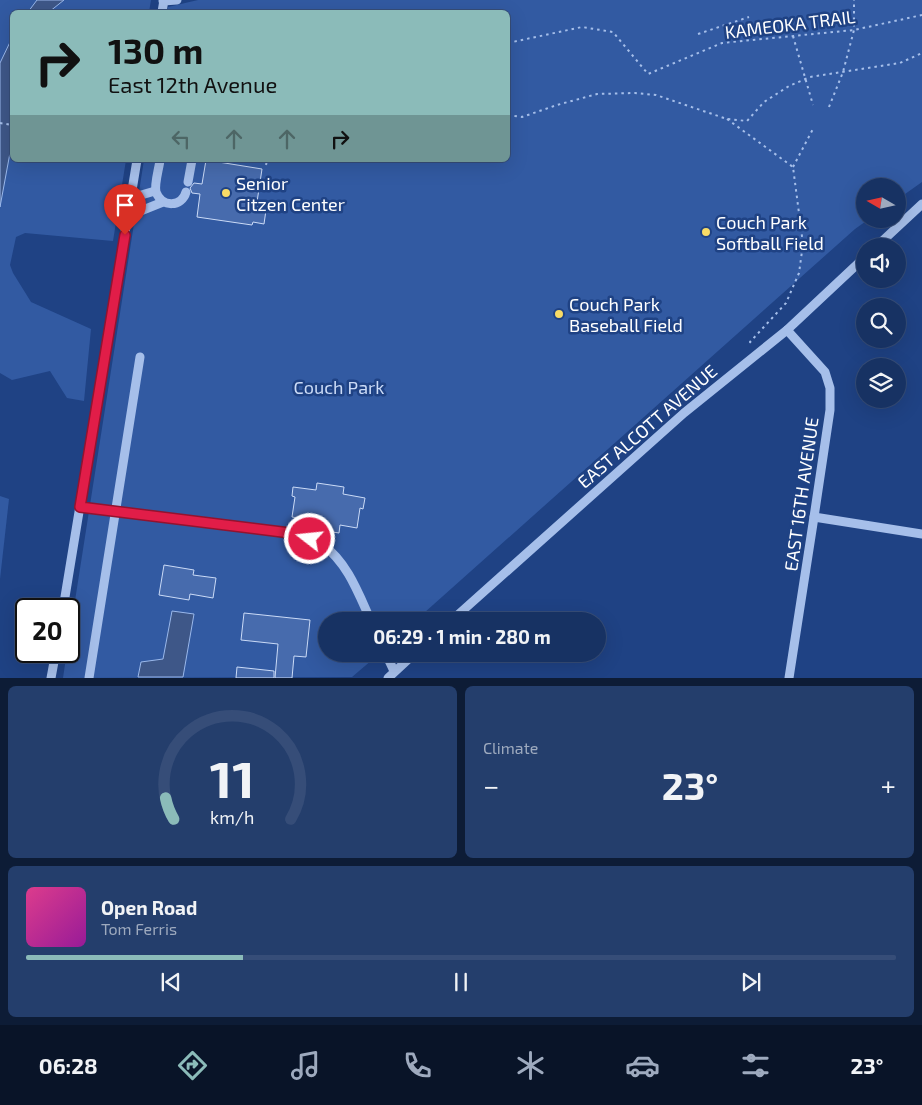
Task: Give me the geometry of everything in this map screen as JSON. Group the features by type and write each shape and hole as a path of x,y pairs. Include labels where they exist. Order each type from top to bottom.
{"street":[{"path":"164,1 177,0"},
{"path":"65,598 137,162"},
{"path":"160,162 156,191 164,202 170,204 179,202 184,198 186,192"},
{"path":"188,182 192,162"},
{"path":"131,198 156,191"},
{"path":"128,216 164,202"},
{"path":"885,238 922,204"},
{"name":"EAST ALCOTT AVENUE","path":"461,612 684,413 786,330 856,265"},
{"name":"EAST 16TH AVENUE","path":"786,330 825,372 830,388 830,410 789,678"},
{"path":"89,678 140,357"},
{"path":"80,507 298,534 323,544 342,563 367,612"},
{"path":"814,516 922,534"},
{"path":"391,674 405,662"},
{"path":"51,678 54,663"}],"path":[{"path":"829,107 843,72 854,30 854,0"},
{"name":"KAMEOKA TRAIL","path":"510,43 582,27 613,32 648,74 722,43 854,30 922,15"},
{"path":"698,34 749,17"},
{"path":"793,36 813,105"},
{"path":"510,116 522,117 597,94 634,93 656,95 727,119 747,120 764,102 804,79 900,64 922,53"},
{"path":"727,119 793,167"},
{"path":"759,353 750,342 786,303 799,273 803,244 793,167 814,128"}],"green space":[{"path":"0,0 151,0 149,10 10,10 10,162 126,162 113,241 25,233 16,237 10,265 31,302 91,329 84,401 67,398 50,371 12,380 0,373"},
{"name":"Couch Park","path":"198,0 922,0 922,182 906,193 906,178 856,178 856,228 425,612 318,612 318,662 370,662 352,677 63,678 65,663 80,663 80,598 75,598 144,162 510,162 510,10 167,10 168,7"},
{"path":"0,496 9,499 0,579"}],"shaded area":[{"path":"37,0 64,0 52,10 30,10"},
{"path":"10,42 10,153 0,207 0,63"},
{"path":"172,611 194,614 183,677 138,677 141,662 163,659"}],"building":[{"name":"Senior Citzen Center","path":"206,162 218,162 262,169 257,202 263,204 262,209 266,210 264,224 253,222 252,225 197,217 200,194 192,193 190,188 194,183 202,184"},
{"path":"317,483 344,487 343,494 365,498 363,509 360,508 357,528 340,525 339,533 307,528 308,520 292,517 295,497 292,496 293,487 316,490"},
{"path":"164,565 194,570 193,575 216,578 213,598 190,594 189,600 159,595"},
{"path":"244,613 310,620 306,657 294,656 292,678 275,678 278,644 241,640"},
{"path":"237,667 274,671 274,678 236,678"}],"place":[{"name":"Senior Citzen Center","path":"226,193"},
{"name":"Couch Park Softball Field","path":"706,232"},
{"name":"Couch Park Baseball Field","path":"559,314"}],"route":[{"path":"125,235 80,507 298,534 310,539"}]}
